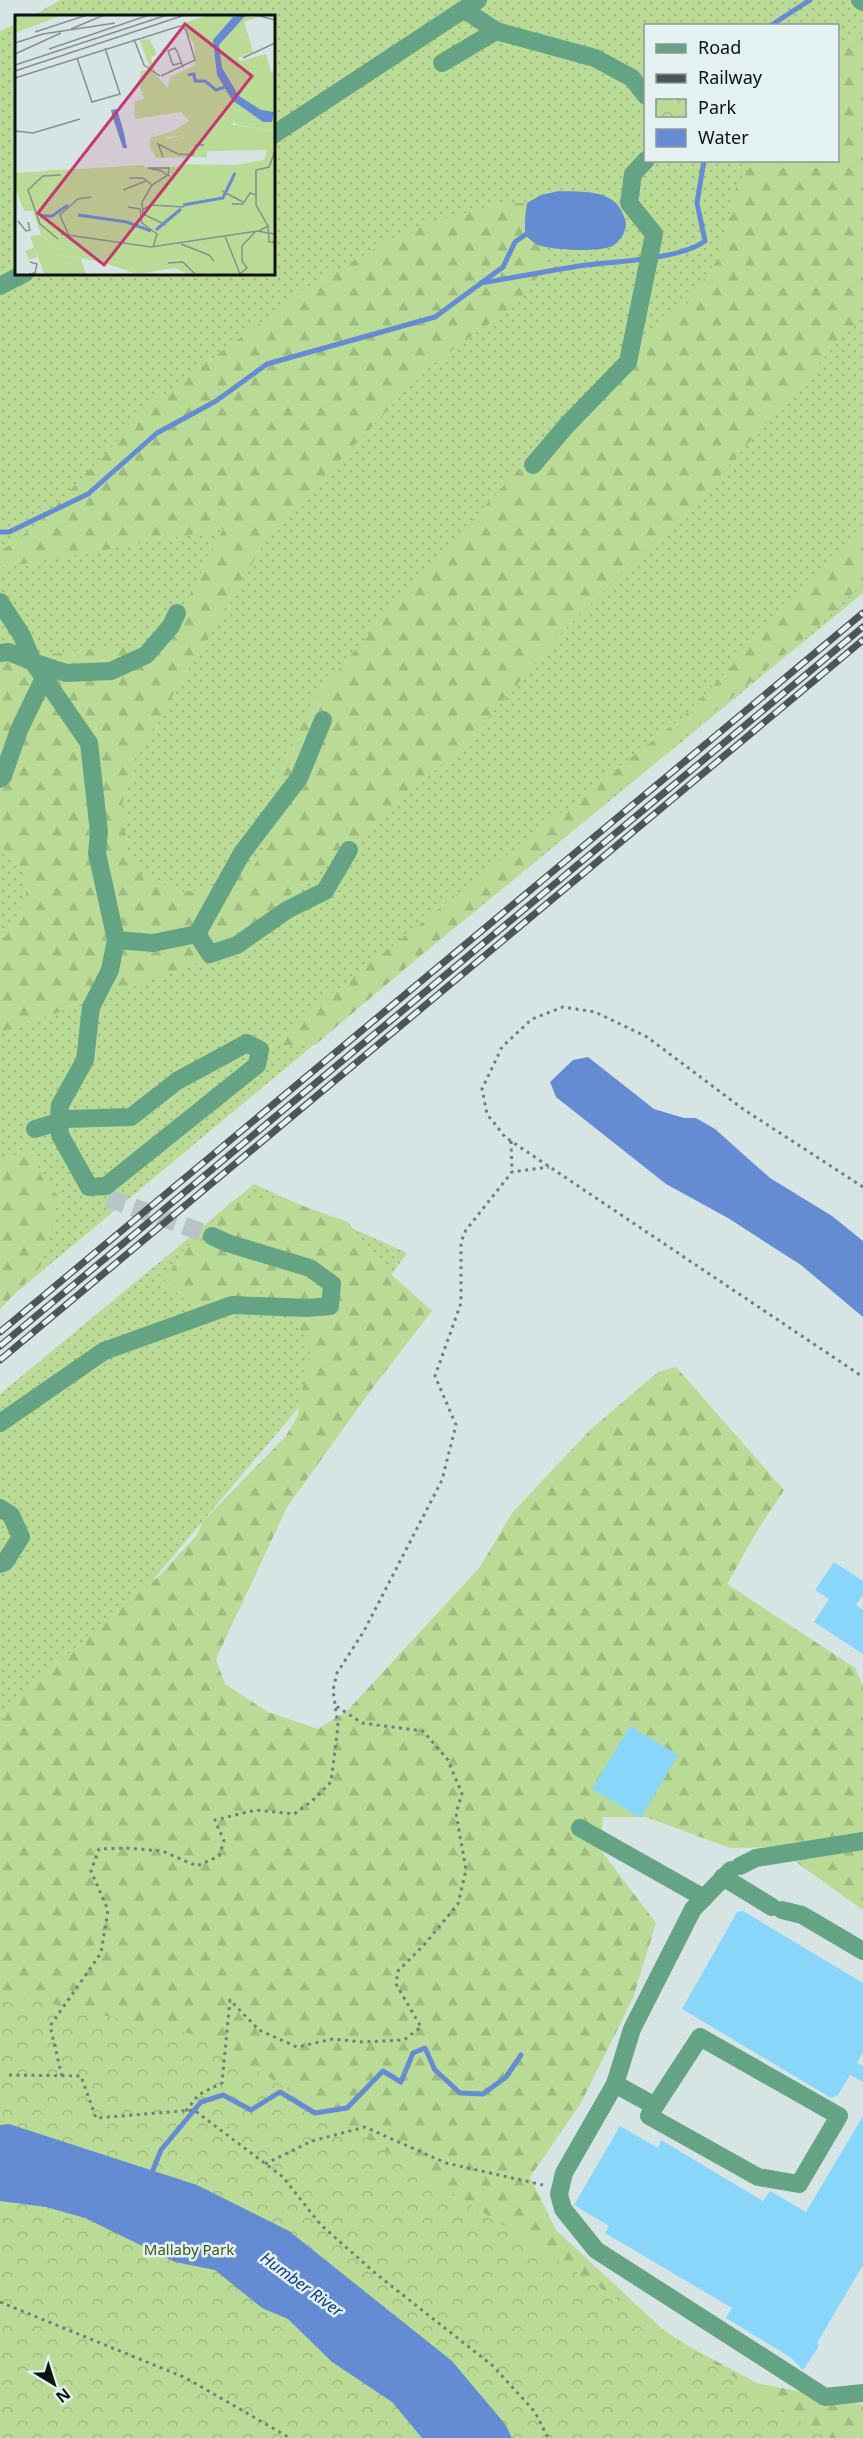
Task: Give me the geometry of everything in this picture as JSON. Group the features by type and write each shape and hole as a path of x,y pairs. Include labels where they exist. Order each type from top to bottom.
{"lane":[{"path":"274,134 472,5 496,31 595,58 632,78 644,95"},
{"path":"442,63 496,31"},
{"path":"533,465 567,425 628,362 654,234 629,203 633,174 644,162"},
{"path":"0,286 23,274"},
{"path":"0,602 22,636 33,662 89,743 99,832 97,853 116,940 110,970 91,1007 85,1060 60,1106 59,1120 60,1135 90,1187 108,1198"},
{"path":"0,653 9,652 66,673 111,671 146,654 171,626 177,613"},
{"path":"0,779 3,777 19,730 44,678"},
{"path":"116,940 153,943 197,934 242,853 298,778 323,720"},
{"path":"197,934 210,954 237,945 286,910 325,891 349,850"},
{"path":"35,1129 59,1120 131,1117 177,1081 247,1042 260,1050 257,1065 222,1095 106,1186 90,1187"},
{"path":"0,1423 104,1351 232,1305 307,1308 330,1306 332,1284 310,1268 227,1244 212,1236"},
{"path":"0,1508 11,1515 21,1537 5,1562 0,1564"},
{"path":"580,1828 704,1898"},
{"path":"863,1841 756,1858 731,1871 693,1909 632,2029 615,2084 564,2173 559,2194 563,2209 596,2250 825,2397 863,2393"},
{"path":"731,1871 777,1909 802,1915 863,1951"},
{"path":"700,2037 839,2116 799,2184 758,2177 649,2116 655,2106 700,2037"},
{"path":"615,2084 655,2106"}],"path":[{"path":"863,1187 743,1109 647,1037 595,1012 563,1007 532,1019 502,1047 482,1089 487,1114 505,1137 863,1377"},
{"path":"62,2076 50,2026 101,1953 108,1910 91,1871 99,1849 126,1848 162,1851 197,1866 219,1856 224,1841 215,1820 256,1810 294,1814 312,1801 331,1782 338,1726 333,1690 337,1672 364,1632 442,1480 456,1425 435,1376 461,1303 461,1242 466,1230 512,1172 511,1141"},
{"path":"512,1172 549,1167"},
{"path":"186,2111 198,2095 222,2083 230,2000 259,2030 297,2047 333,2039 362,2042 404,2040 421,2027 396,1984 398,1971 424,1945 458,1904 466,1870 456,1813 462,1794 448,1760 423,1731 362,1723 336,1706"},
{"path":"9,2074 81,2076 96,2118 194,2110 283,2177 320,2224 375,2273 493,2366 536,2412 548,2438"},
{"path":"265,2164 312,2141 365,2127 446,2163 560,2189"},
{"path":"0,2302 186,2378 290,2438"}],"green space":[{"path":"61,0 863,0 863,593 401,972 0,1306 0,31 15,24 15,274 274,274 274,15 34,15"},
{"path":"863,31 863,314 713,483 562,632 467,743 222,954 0,1033 0,941 8,934 26,897 26,872 0,845 0,659 166,642 223,529 0,568 0,552 37,525 154,402 309,286 408,230 500,203 527,203 525,218 533,242 542,246 546,267 515,305 428,368 271,532 137,755 122,804 128,855 143,876 184,892 208,889 254,866 268,840 280,765 313,701 390,608 642,337 689,302 719,257 736,188 752,162 839,162 839,50"},
{"path":"863,528 863,584 817,627 499,889 315,1045 278,1045 335,991 684,716"},
{"path":"29,1145 43,1179 59,1197 41,1266 0,1309 0,1166"},
{"path":"254,1184 407,1253 322,1372 322,1380 109,1632 0,1769 0,1394"},
{"path":"232,1201 292,1202 348,1222 382,1266 432,1311 374,1386 287,1507 216,1659 225,1684 268,1712 318,1729 347,1711 480,1567 512,1513 589,1431 658,1372 676,1367 784,1490 760,1526 727,1584 855,1668 863,1686 863,1910 775,1847 730,1848 646,1817 603,1817 600,1849 656,1923 633,1998 581,2103 530,2177 556,2230 671,2337 757,2383 863,2405 863,2438 760,2438 0,2032 0,1729 13,1702 161,1574 197,1535 203,1521 286,1436 297,1417 311,1346 287,1312 261,1292 212,1308 195,1308 164,1282 183,1251"},
{"name":"Mallaby Park","path":"0,1993 205,2037 563,2263 826,2438 0,2438"}],"water":[{"path":"559,191 595,193 611,199 622,212 625,221 623,235 615,244 604,249 547,247 532,241 525,235 527,203 541,195"},
{"path":"588,1057 654,1109 684,1118 696,1118 715,1129 770,1178 832,1216 863,1241 863,1317 801,1265 728,1218 666,1184 556,1097 550,1082 573,1060"},
{"name":"Humber River","path":"9,2124 197,2185 289,2231 452,2361 505,2424 512,2438 422,2438 392,2402 332,2362 288,2319 262,2308 215,2270 175,2262 85,2218 46,2207 0,2201 0,2125"}],"building":[{"path":"834,1562 863,1581 863,1595 856,1605 863,1610 863,1654 814,1622 829,1599 815,1590"},
{"path":"630,1726 678,1755 641,1818 592,1789"},
{"path":"743,1911 863,1983 863,2052 857,2063 863,2066 863,2082 850,2075 838,2095 831,2098 682,2009 737,1912"},
{"path":"863,2116 863,2265 817,2343 819,2346 803,2370 790,2357 726,2318 732,2308 605,2233 609,2226 574,2205 620,2126 658,2148 661,2140 763,2201 770,2191 806,2212"}],"waterway":[{"path":"773,24 810,0"},
{"path":"481,283 573,267 661,256 693,248 705,241 697,203 704,162"},
{"path":"0,532 9,532 88,494 157,433 216,401 267,364 435,317 503,267 515,242 525,235"},
{"path":"151,2175 161,2150 201,2102 223,2095 251,2110 280,2092 315,2113 347,2108 383,2071 401,2082 413,2053 425,2048 435,2070 460,2093 483,2094 506,2077 521,2055"}],"tunnel":[{"path":"108,1198 212,1236"}],"railway":[{"path":"0,1332 863,613"},
{"path":"0,1346 863,627"},
{"path":"0,1360 863,640"}]}
